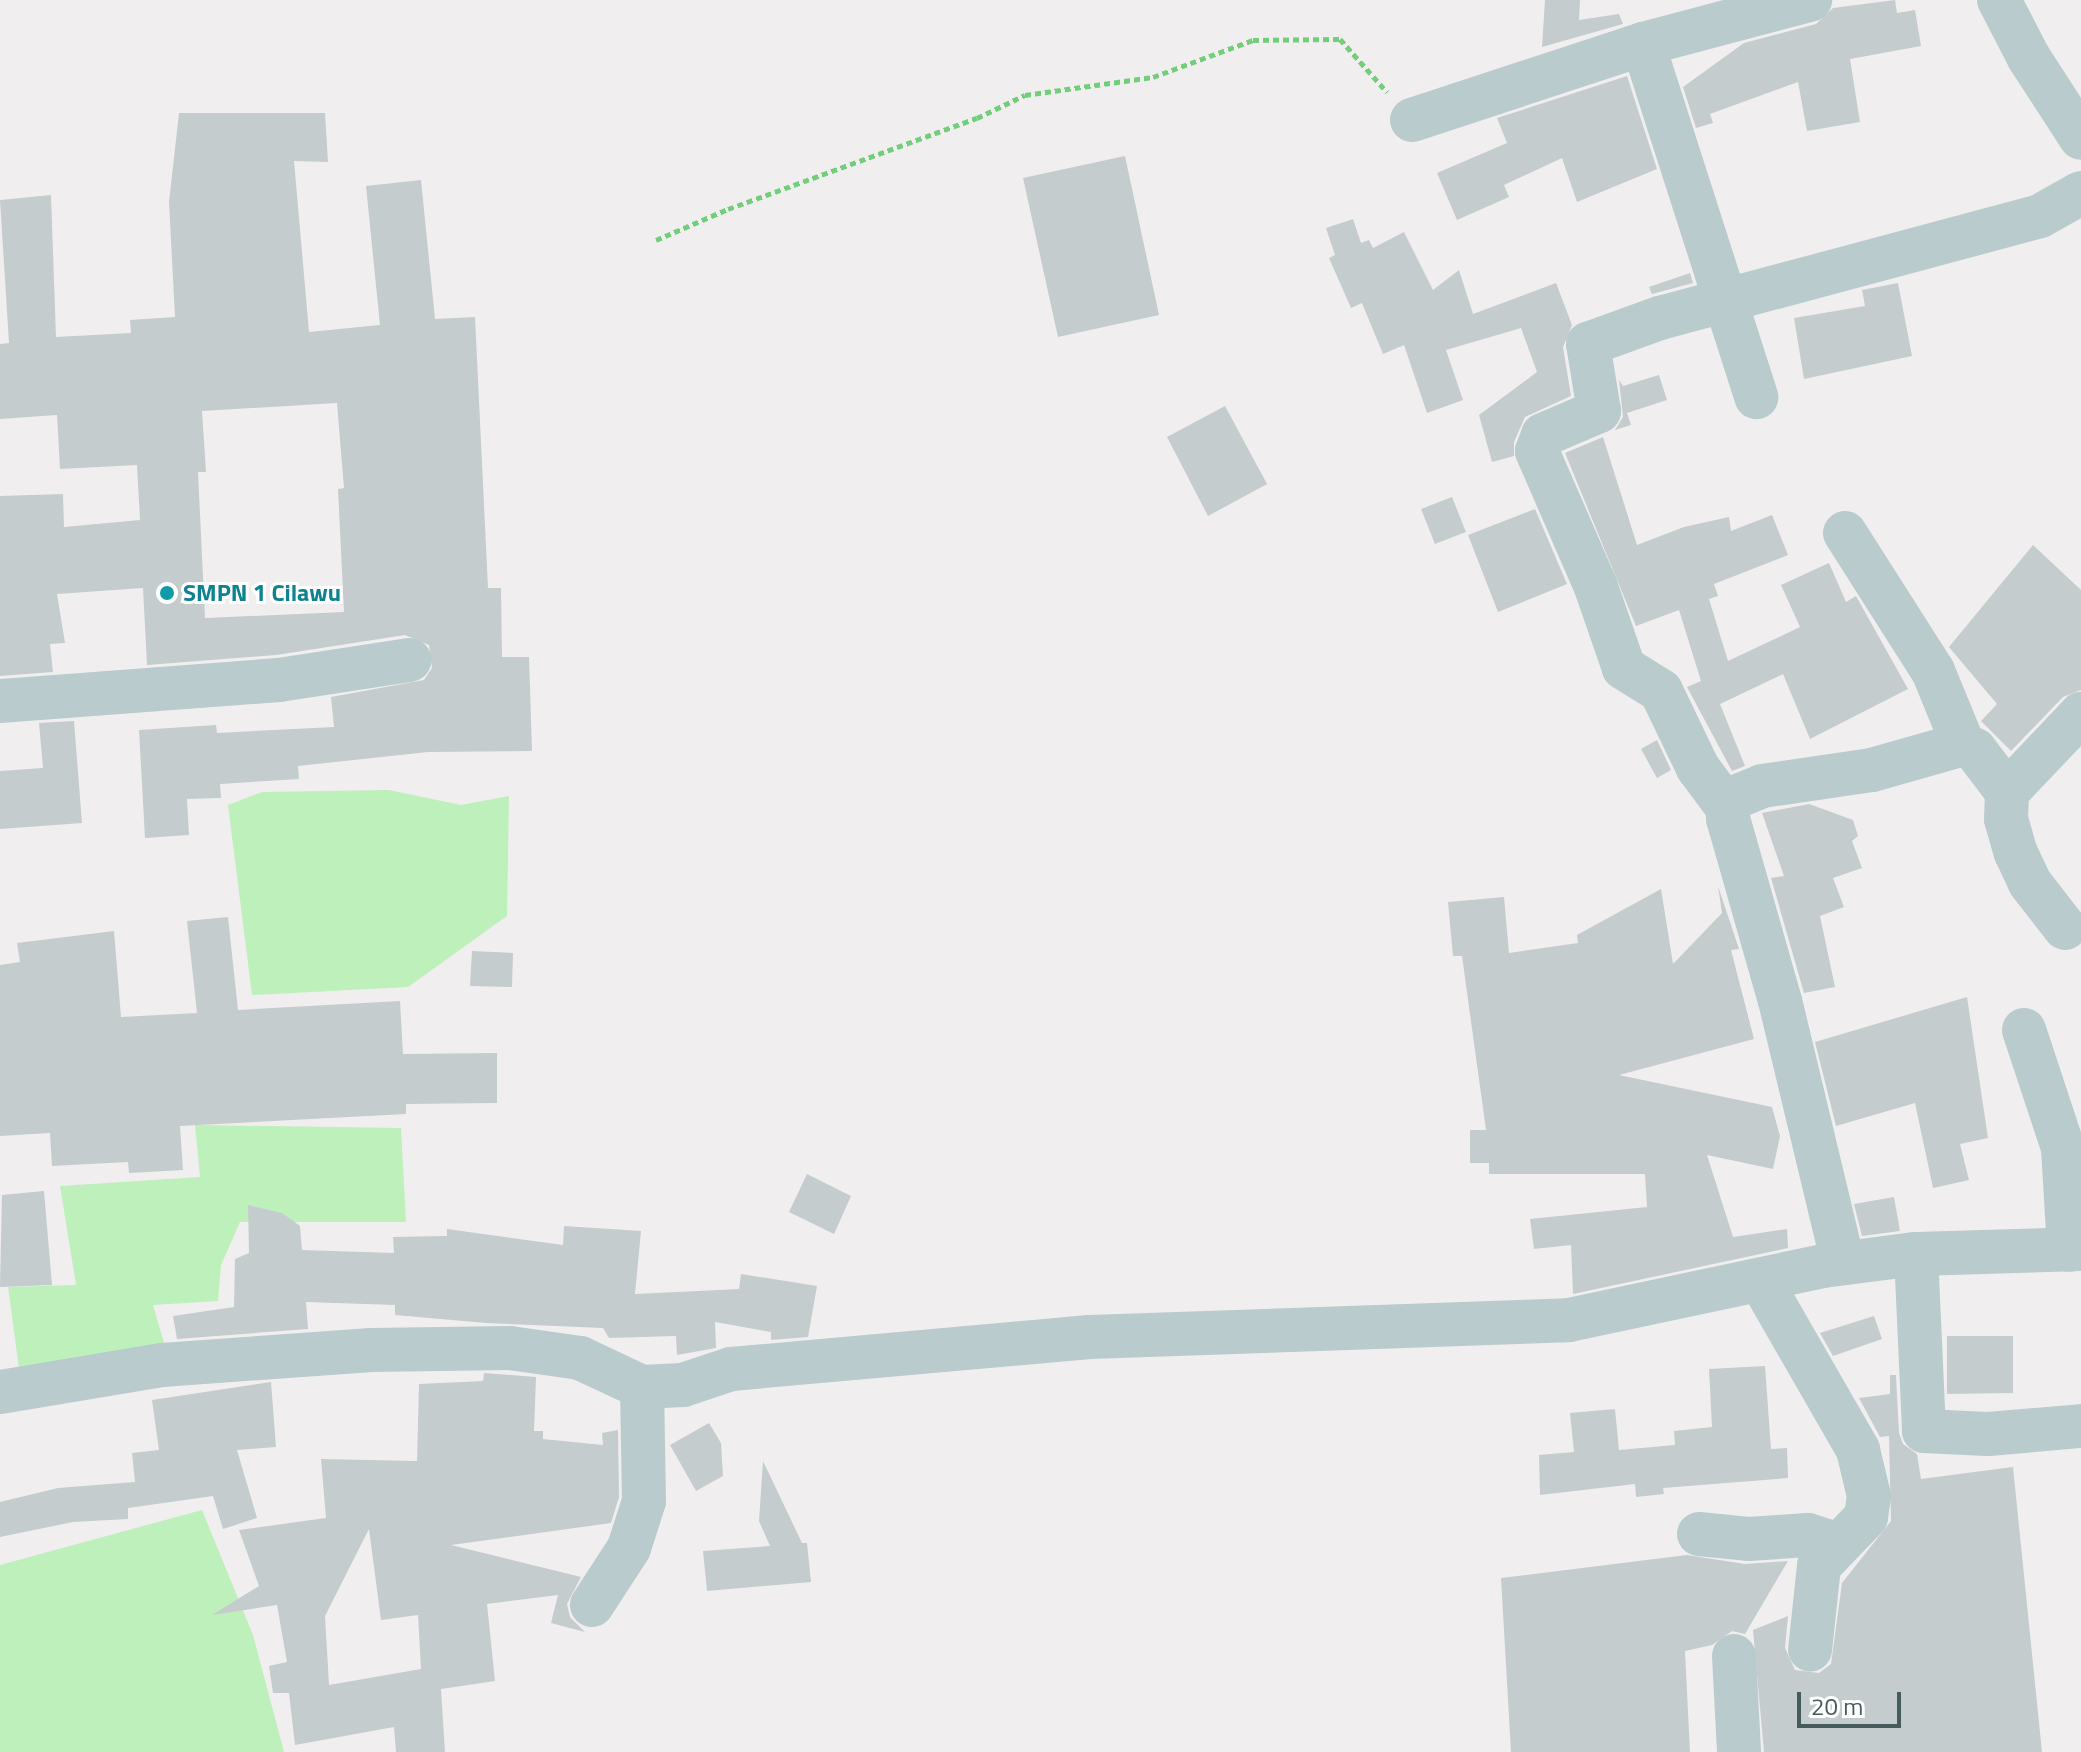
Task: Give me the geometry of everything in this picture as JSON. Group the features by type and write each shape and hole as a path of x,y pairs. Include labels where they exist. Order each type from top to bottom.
{"street":[{"path":"1412,120 1643,44 1810,0"},
{"path":"1999,0 2029,58 2081,138"},
{"path":"1643,44 1728,300 1756,397"},
{"path":"1843,1263 1727,807 1698,768 1661,691 1624,668 1537,442 1599,411 1588,355 1591,340 2040,216 2081,193"},
{"path":"1845,533 1933,671 1963,744 1975,750 2007,792 2006,819 2016,853 2030,883 2065,928"},
{"path":"0,701 279,680 409,660"},
{"path":"2007,792 2081,714"},
{"path":"1727,807 1728,800 1762,786 1872,770 1963,744"},
{"path":"0,1392 162,1365 371,1350 510,1348 580,1358 642,1387 683,1385 731,1369 1090,1337 1569,1320 1843,1263 1916,1254 2075,1250 2063,1148 2024,1030"},
{"path":"1916,1254 1924,1431 1988,1434 2081,1426"},
{"path":"1761,1281 1858,1450 1869,1496 1866,1517 1836,1544 1819,1566 1810,1650"},
{"path":"592,1605 629,1548 644,1501 642,1387"},
{"path":"1699,1534 1748,1539 1815,1535 1836,1544"},
{"path":"1734,1656 1739,1752"}],"path":[{"path":"656,240 728,209 977,118 1025,95 1153,77 1253,40 1340,39 1412,120"}],"green space":[{"path":"389,790 461,805 509,796 507,916 408,987 252,995 228,805 262,792"},
{"path":"195,1125 401,1128 406,1222 240,1222 221,1265 218,1301 153,1305 167,1353 20,1376 8,1287 76,1285 60,1186 200,1177"},
{"path":"202,1510 253,1635 284,1752 0,1752 0,1565"}],"building":[{"path":"1545,0 1580,0 1579,20 1619,14 1623,24 1542,47"},
{"path":"1895,0 1897,13 1915,10 1921,46 1850,59 1860,122 1807,131 1798,82 1710,114 1713,123 1696,128 1683,87 1744,43 1816,24 1833,8"},
{"path":"1627,76 1657,169 1577,202 1562,158 1504,185 1509,197 1457,220 1437,173 1507,143 1497,118"},
{"path":"179,113 325,113 328,162 294,161 309,332 380,325 366,186 421,180 435,319 475,317 488,588 501,588 502,657 529,657 532,751 428,752 298,766 299,779 220,784 221,798 187,799 189,835 145,838 139,730 216,725 217,733 334,727 331,697 424,680 432,668 429,645 405,635 276,655 147,665 143,588 57,594 65,643 50,644 53,672 0,676 0,496 63,494 64,527 140,520 137,465 60,469 57,415 0,419 0,344 9,343 0,200 51,195 56,337 131,333 130,320 175,317 169,202","holes":["337,403 344,488 338,489 344,612 205,618 198,472 206,472 202,411"]},
{"path":"1125,156 1159,315 1058,337 1023,178"},
{"path":"1353,219 1361,243 1369,240 1373,248 1404,232 1433,290 1459,270 1473,314 1556,283 1572,325 1563,347 1571,396 1525,417 1514,442 1514,456 1492,462 1479,415 1537,372 1521,328 1446,350 1463,400 1427,413 1404,345 1383,354 1362,303 1351,308 1329,258 1335,255 1326,228"},
{"path":"1690,273 1693,283 1652,294 1649,287"},
{"path":"1898,283 1912,356 1804,379 1794,318 1865,306 1862,290"},
{"path":"1659,375 1667,400 1627,413 1631,425 1615,430 1623,417 1619,380 1623,386"},
{"path":"1225,406 1267,484 1208,516 1167,437"},
{"path":"1603,437 1637,545 1684,527 1729,517 1731,531 1772,515 1788,555 1714,584 1718,596 1709,599 1728,661 1800,627 1781,585 1829,563 1846,602 1856,596 1908,689 1810,739 1783,674 1720,704 1745,766 1732,771 1687,687 1701,681 1679,610 1636,626 1565,453"},
{"path":"1452,497 1466,532 1435,544 1421,509"},
{"path":"1535,509 1567,584 1498,612 1468,535"},
{"path":"2033,545 2081,590 2081,690 2063,697 2011,751 1981,721 1997,704 1949,647"},
{"path":"74,721 82,823 0,829 0,771 43,768 39,723"},
{"path":"1657,740 1671,770 1657,778 1641,749"},
{"path":"1809,804 1853,820 1858,836 1852,841 1862,868 1833,878 1844,907 1820,916 1835,987 1804,993 1771,878 1784,876 1762,813"},
{"path":"1718,886 1739,949 1731,950 1754,1039 1619,1075 1772,1107 1780,1136 1773,1169 1707,1155 1733,1237 1787,1229 1788,1248 1573,1294 1571,1245 1534,1249 1530,1219 1647,1207 1645,1174 1489,1174 1489,1163 1470,1163 1470,1130 1486,1130 1462,956 1453,956 1448,902 1504,897 1509,953 1578,943 1577,935 1661,889 1673,964 1722,913"},
{"path":"228,917 238,1010 400,1001 403,1054 497,1053 497,1103 406,1104 406,1114 180,1126 183,1170 129,1173 128,1162 52,1166 50,1133 0,1136 0,965 20,962 17,943 114,931 121,1017 197,1013 187,921"},
{"path":"472,951 513,953 512,987 470,986"},
{"path":"1967,997 1988,1138 1960,1144 1969,1180 1933,1188 1915,1103 1836,1126 1815,1042"},
{"path":"807,1174 851,1196 834,1234 789,1212"},
{"path":"44,1191 52,1285 0,1287 2,1195"},
{"path":"1894,1197 1900,1231 1862,1236 1854,1204"},
{"path":"248,1205 282,1213 300,1226 302,1250 394,1253 393,1237 447,1236 447,1229 563,1245 564,1226 641,1231 635,1294 739,1289 741,1274 817,1286 808,1337 771,1340 771,1332 715,1322 716,1348 677,1355 676,1336 609,1338 603,1328 486,1323 395,1315 395,1305 306,1302 308,1329 177,1339 173,1316 234,1307 235,1259 249,1253"},
{"path":"1874,1316 1882,1339 1833,1356 1820,1333"},
{"path":"1947,1336 2013,1336 2013,1393 1947,1394"},
{"path":"1765,1366 1771,1449 1787,1448 1788,1478 1663,1488 1664,1494 1636,1497 1635,1484 1540,1495 1539,1455 1574,1452 1570,1413 1615,1409 1619,1450 1675,1445 1674,1431 1712,1427 1709,1369"},
{"path":"484,1373 536,1377 534,1431 543,1431 543,1439 603,1445 602,1433 618,1430 619,1497 611,1523 451,1545 581,1577 567,1604 570,1617 585,1632 551,1623 558,1595 487,1604 495,1681 441,1689 445,1752 396,1752 394,1727 295,1745 289,1693 273,1693 269,1666 287,1662 277,1605 212,1615 259,1586 239,1530 326,1518 321,1459 417,1461 419,1384 483,1381","holes":["369,1529 381,1620 418,1615 421,1669 329,1685 325,1616"]},
{"path":"1890,1375 1896,1375 1899,1433 1903,1444 1917,1454 1921,1479 2013,1467 2042,1752 1764,1752 1753,1630 1788,1616 1785,1648 1795,1670 1819,1673 1831,1664 1842,1583 1891,1521 1889,1436 1880,1437 1859,1398 1890,1394"},
{"path":"271,1382 276,1447 237,1450 257,1518 223,1529 213,1496 128,1508 128,1519 73,1522 0,1537 0,1502 58,1488 135,1482 132,1453 159,1450 152,1400"},
{"path":"709,1423 721,1443 723,1476 696,1491 670,1445"},
{"path":"763,1461 802,1543 807,1543 811,1582 707,1591 703,1551 770,1546 759,1521"},
{"path":"1687,1555 1745,1564 1788,1561 1745,1634 1732,1631 1712,1645 1685,1651 1690,1752 1511,1752 1501,1578"}],"place":[{"name":"SMPN 1 Cilawu","path":"167,593"}]}
